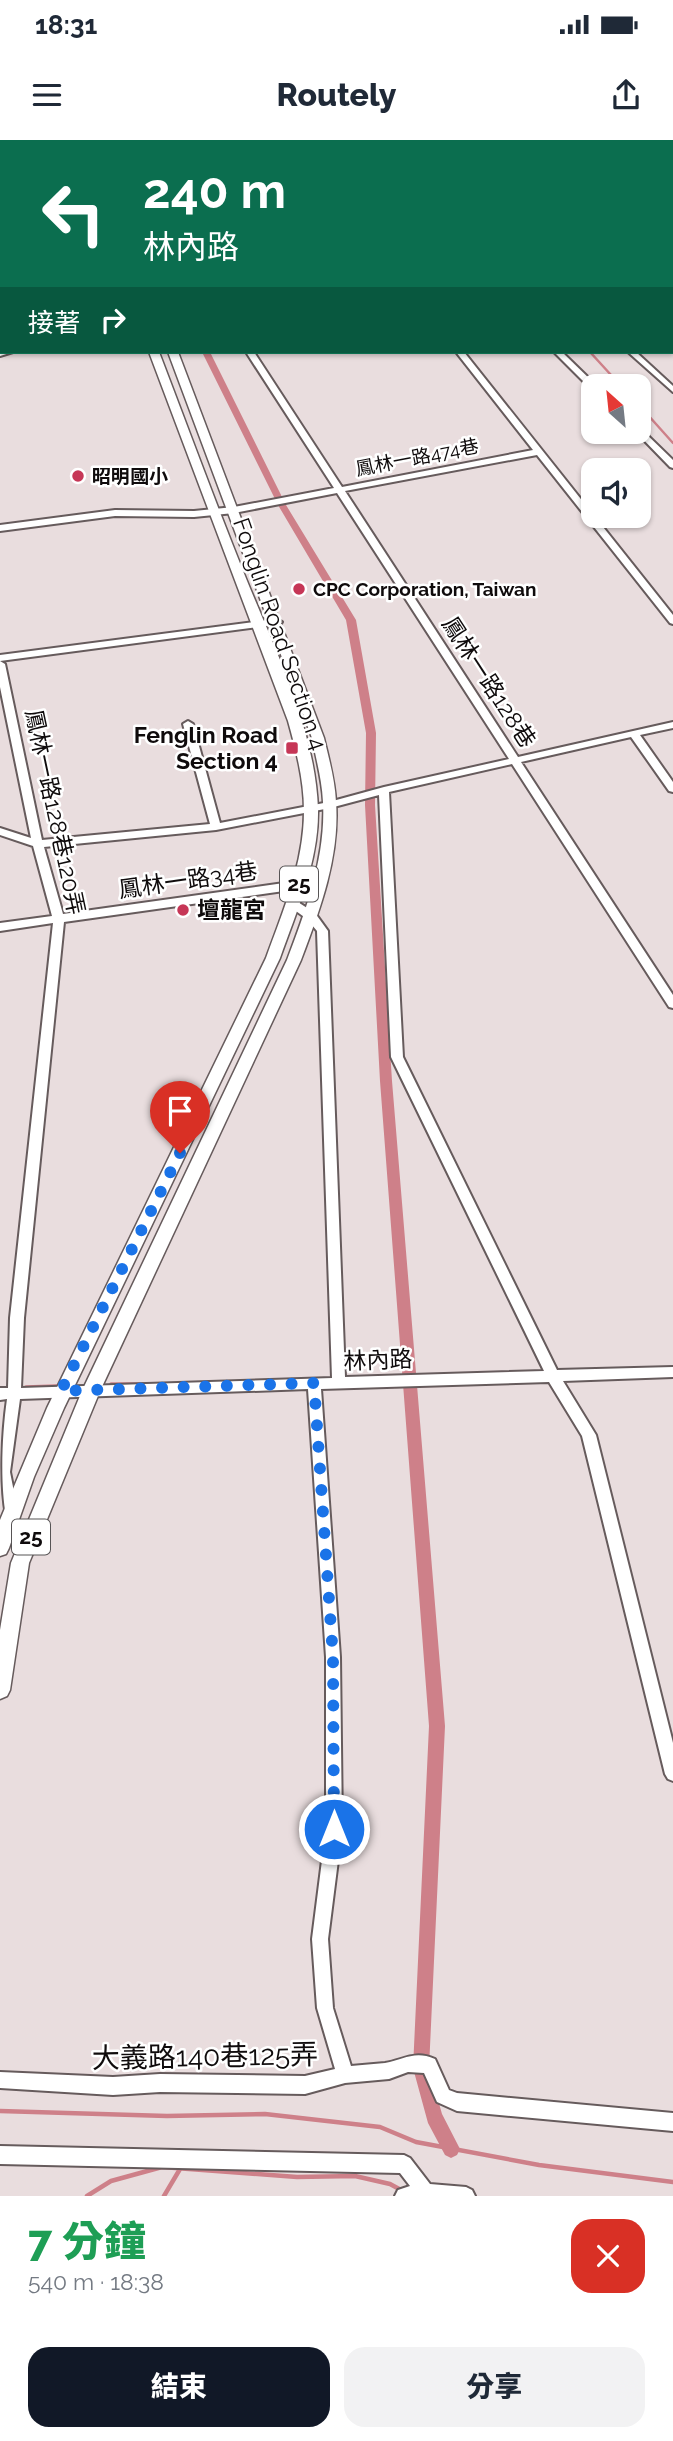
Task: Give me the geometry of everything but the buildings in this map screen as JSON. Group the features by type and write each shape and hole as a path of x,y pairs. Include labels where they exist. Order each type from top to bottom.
{"main road":[{"name":"Fonglin Road Section 4","path":"61,1391 121,1275 273,958 293,903 309,842 311,808 299,739 155,354"},
{"name":"Fonglin Road Section 4","path":"91,1391 294,960 311,916 328,843 330,805 318,738 277,622 254,570 234,510 174,354"},
{"name":"25","path":"0,1548 11,1512 61,1391"},
{"name":"25","path":"0,1690 20,1563 91,1391"}],"street":[{"name":"鳳林一路474巷","path":"251,354 340,489 538,452"},
{"path":"462,354 673,621"},
{"path":"560,354 581,374"},
{"path":"634,354 673,390"},
{"path":"651,442 673,465"},
{"path":"0,528 115,513 216,513 340,489"},
{"name":"鳳林一路128巷","path":"340,489 673,1004"},
{"path":"0,658 277,622"},
{"name":"鳳林一路128巷120弄","path":"0,664 38,844 60,920 7,1394 3,1472 11,1512"},
{"path":"188,724 216,827"},
{"path":"0,831 38,844 216,827 330,805 673,725"},
{"path":"634,734 673,789"},
{"path":"381,791 397,1056 553,1376 589,1435 673,1774"},
{"name":"鳳林一路34巷","path":"0,927 298,885"},
{"path":"293,903 311,916 322,931 339,1383"},
{"name":"林內路","path":"7,1394 673,1372"},
{"path":"314,1383 333,1657 334,1829 320,1939 325,2008 345,2075"},
{"name":"大義路140巷125弄","path":"0,2080 113,2086 160,2083 305,2085 345,2075 389,2071 408,2064 429,2065 443,2096 457,2102 673,2122"},
{"path":"0,2155 404,2164 417,2194 466,2196"}],"waterway":[{"path":"207,354 282,505 351,620 371,733 370,805 386,1081 437,1726 421,2068 434,2117 451,2149"},
{"path":"592,354 610,374"},
{"path":"651,418 673,443"},
{"path":"111,1384 144,1384"},
{"path":"26,1387 56,1386"},
{"path":"0,1388 8,1388"},
{"path":"0,2111 167,2116 265,2114 380,2127 416,2142 539,2165 673,2182"},
{"path":"87,2196 111,2181 162,2167 297,2177 355,2176 390,2184 412,2196"},
{"path":"164,2196 180,2169"}],"place":[{"name":"昭明國小","path":"78,476"},
{"name":"CPC Corporation, Taiwan","path":"299,589"},
{"name":"Fenglin Road Section 4","path":"292,748"},
{"name":"壇龍宮","path":"183,910"}],"route":[{"path":"180,1153 61,1391 314,1383 333,1657 334,1829"}]}
